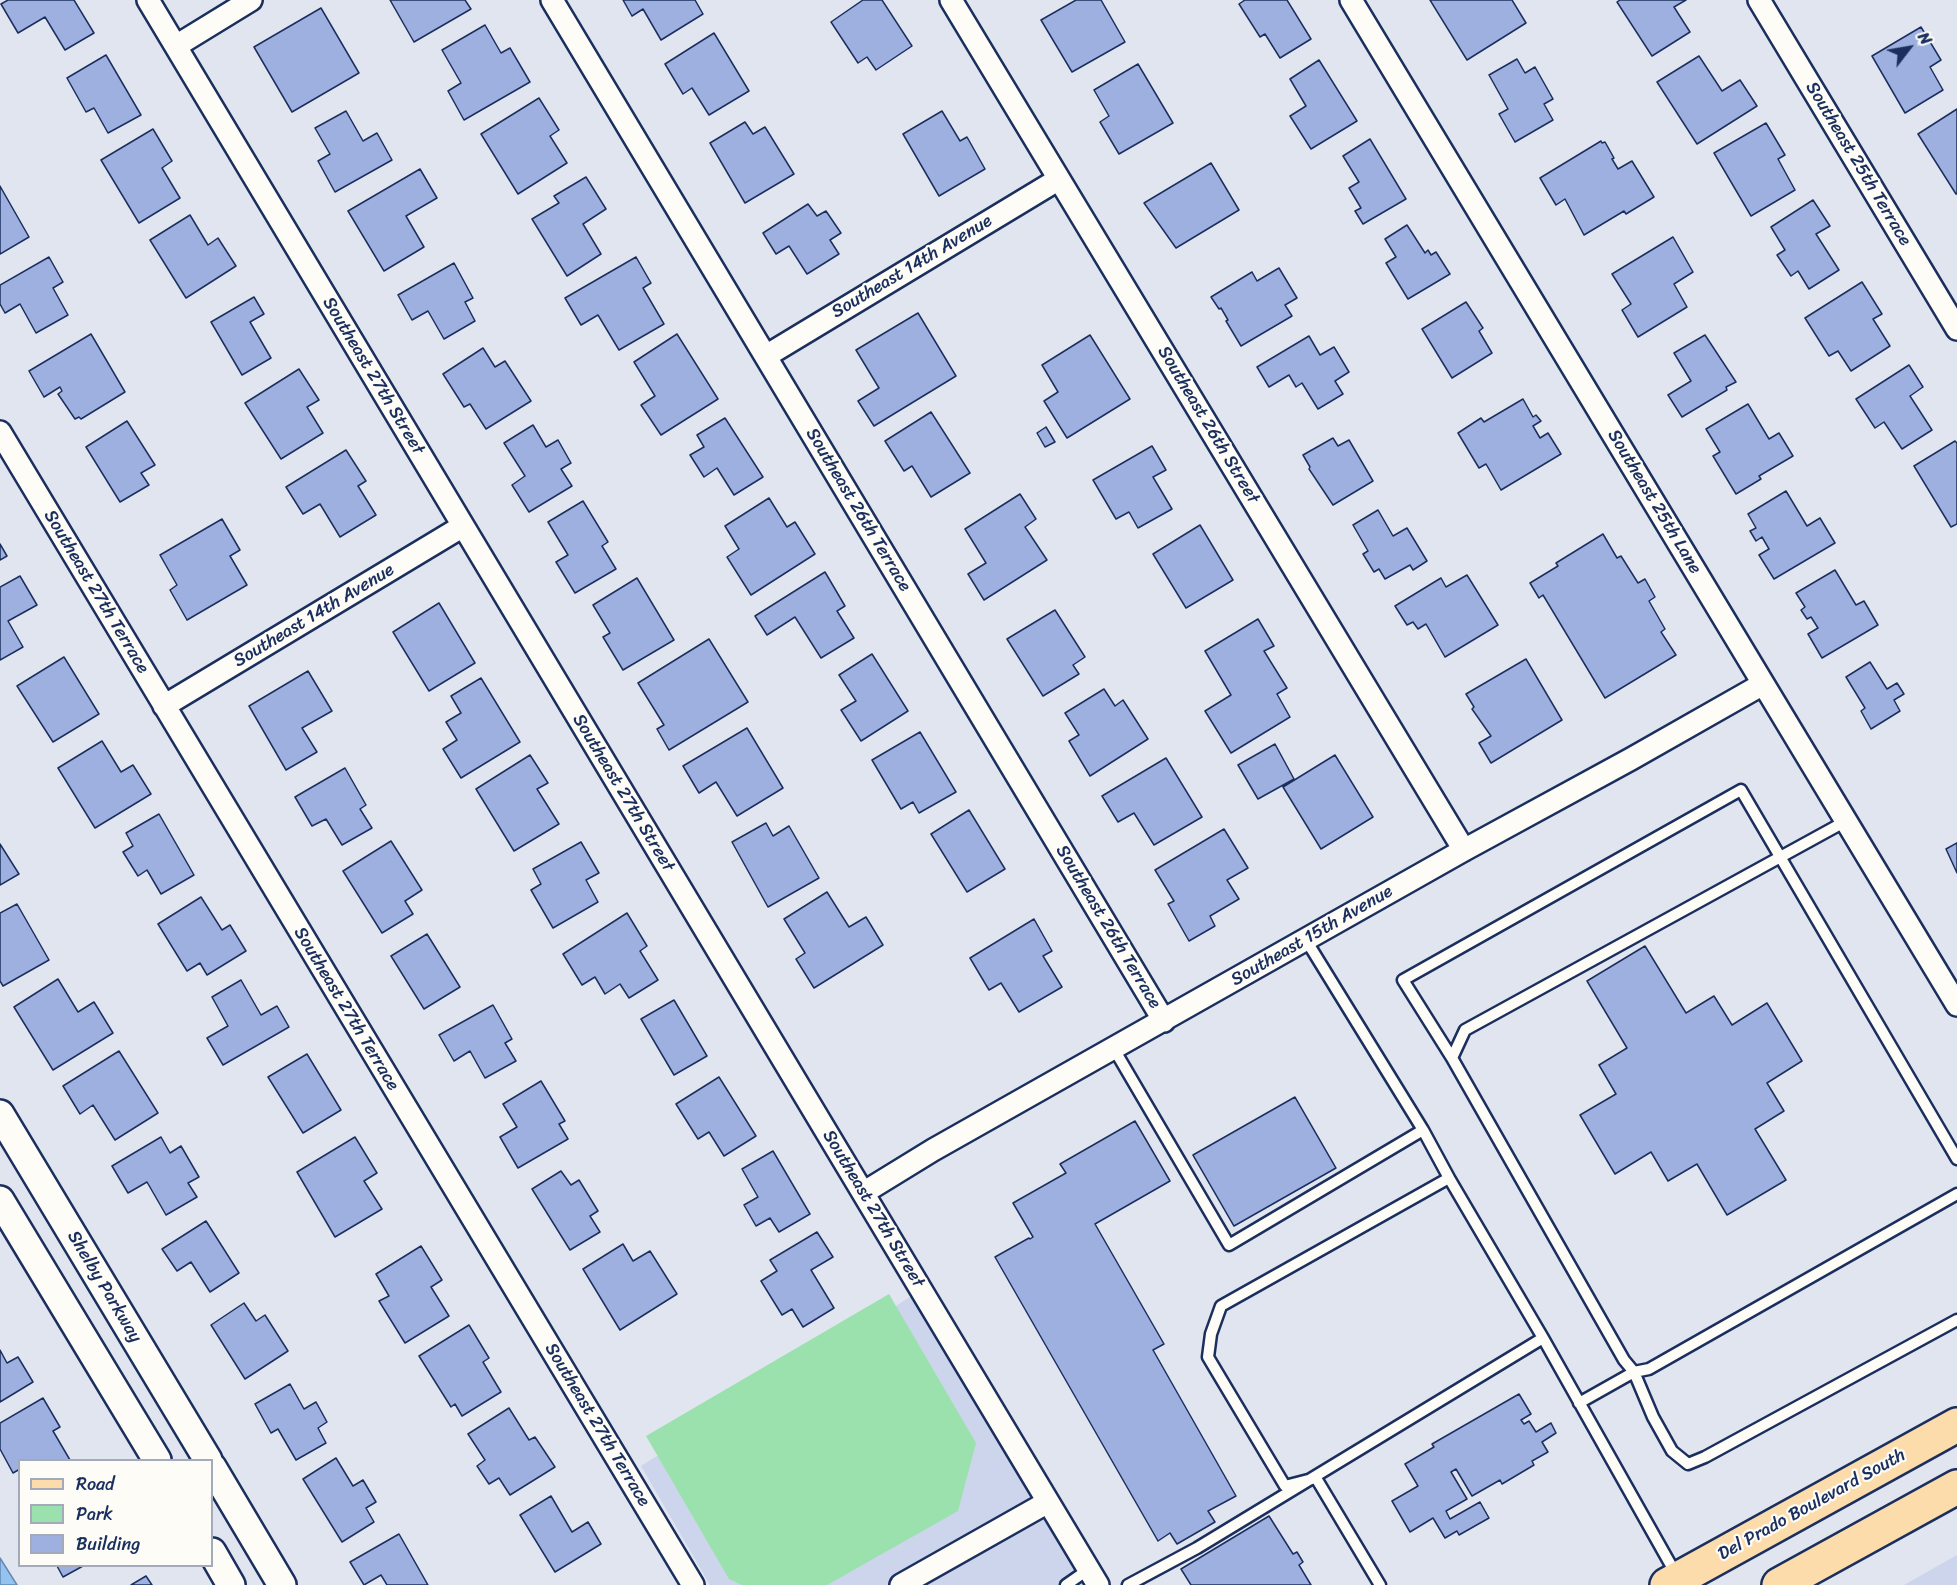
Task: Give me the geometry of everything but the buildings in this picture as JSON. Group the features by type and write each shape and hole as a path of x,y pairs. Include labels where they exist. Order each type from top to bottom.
{"main road":[{"name":"Del Prado Boulevard South","path":"1673,1582 1957,1425"},
{"path":"1779,1585 1957,1486"}],"street":[{"name":"Southeast 27th Street","path":"148,0 1094,1577"},
{"path":"176,46 251,0"},
{"name":"Southeast 26th Terrace","path":"552,0 1164,1021"},
{"name":"Southeast 26th Street","path":"951,0 1464,850"},
{"name":"Southeast 25th Lane","path":"1351,0 1846,821 1954,995"},
{"name":"Southeast 25th Terrace","path":"1759,0 1957,329"},
{"name":"Southeast 14th Avenue","path":"766,356 1059,179"},
{"name":"Southeast 27th Terrace","path":"0,432 693,1585"},
{"name":"Southeast 14th Avenue","path":"164,706 463,526"},
{"name":"Southeast 15th Avenue","path":"863,1193 933,1150 1763,684"},
{"name":"Shelby Parkway","path":"0,1114 207,1459"},
{"path":"0,1200 156,1459"},
{"path":"213,1469 282,1585"},
{"path":"901,1585 1048,1502"},
{"path":"213,1554 231,1585"}],"lane":[{"path":"1957,1159 1741,790 1403,980 1452,1058 1624,1360 1634,1372 1653,1417 1672,1450 1688,1464 1705,1457 1957,1320"},
{"path":"1452,1058 1465,1030 1846,821"},
{"path":"1306,940 1423,1130 1543,1338 1673,1582"},
{"path":"1114,1049 1229,1245 1423,1130"},
{"path":"1316,1478 1285,1486 1208,1357 1211,1334 1221,1306 1449,1178"},
{"path":"1579,1403 1634,1372 1649,1369 1957,1194"},
{"path":"1128,1585 1197,1548 1316,1478 1543,1338"},
{"path":"1316,1478 1380,1585"},
{"path":"1066,1585 1094,1577"}],"shaded area":[{"path":"929,1285 1107,1585 710,1585 641,1466"},
{"path":"1957,1555 1957,1585 1904,1585"}],"green space":[{"path":"889,1294 976,1443 958,1511 827,1585 742,1585 729,1579 646,1436"}],"water":[{"path":"0,1558 17,1585 0,1585"}]}
